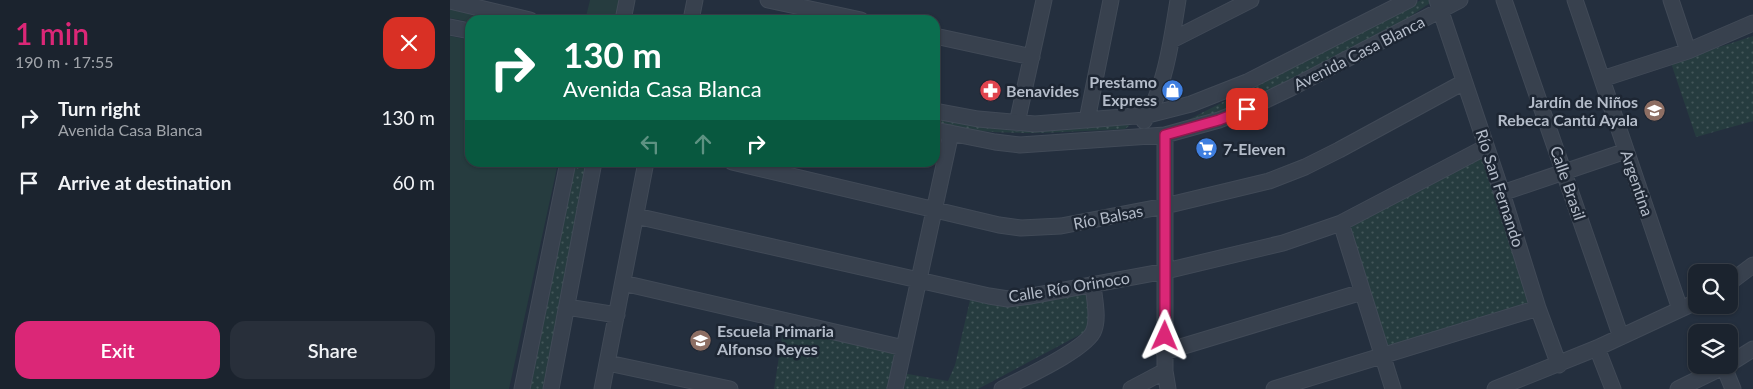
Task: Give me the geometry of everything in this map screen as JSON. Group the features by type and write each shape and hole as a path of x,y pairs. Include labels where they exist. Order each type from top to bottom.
{"street":[{"path":"624,15 627,0"},
{"path":"692,15 695,0"},
{"path":"768,0 837,15"},
{"path":"1017,123 1044,0"},
{"path":"1087,120 1111,0"},
{"path":"1124,138 1138,128 1148,115 1156,98 1172,40 1178,0"},
{"path":"1172,40 1251,0"},
{"name":"Avenida Casa Blanca","path":"940,112 998,122 1035,124 1148,115 1190,104 1247,82 1409,0"},
{"name":"Avenida Casa Blanca","path":"940,131 994,142 1034,145 1165,135 1219,120 1247,109 1438,6 1460,0"},
{"name":"Calle Brasil","path":"1504,0 1621,337"},
{"name":"Argentina","path":"1575,0 1680,310"},
{"path":"1671,0 1688,51"},
{"path":"450,1 509,15"},
{"name":"Río San Fernando","path":"1438,6 1502,193 1538,308 1559,365"},
{"path":"1602,79 1688,51 1753,23"},
{"path":"450,27 465,31"},
{"path":"940,37 1032,57"},
{"name":"Río Balsas","path":"754,167 1000,225 1039,229 1165,206 1269,180 1305,167 1464,82"},
{"path":"1168,389 1164,352 1166,272 1165,135 1190,104"},
{"path":"1148,115 1165,135"},
{"path":"994,142 992,130 998,122"},
{"path":"895,389 951,133"},
{"name":"Calle Río Orinoco","path":"636,216 1008,299 1166,272 1283,243 1342,223 1486,147"},
{"path":"1502,193 1626,151"},
{"path":"522,389 567,167"},
{"path":"551,389 593,167"},
{"path":"602,389 645,167"},
{"path":"1342,223 1392,389"},
{"path":"1738,276 1753,265"},
{"path":"623,283 904,348"},
{"path":"1002,389 1067,354 1089,339 1096,322 1093,284"},
{"path":"1164,352 1362,292"},
{"path":"1495,389 1559,365 1688,306"},
{"path":"567,308 617,316"},
{"path":"1274,389 1538,308"},
{"path":"1597,348 1613,389"},
{"path":"1738,358 1753,350"},
{"path":"608,363 671,383 730,389"},
{"path":"1131,389 1165,371"},
{"path":"1678,389 1708,374"},
{"path":"1729,374 1733,389"}],"green space":[{"path":"590,0 620,0 617,15 586,15"},
{"path":"1421,0 1429,0 1430,3 1389,31 1236,107 1186,121"},
{"path":"450,6 490,15 465,15 465,21 450,18"},
{"path":"450,36 465,39 465,167 557,167 509,389 450,389"},
{"path":"1753,36 1753,121 1696,137 1671,63"},
{"path":"940,116 1127,122 1129,126 1125,129 1030,133 1006,133 940,125"},
{"path":"1478,158 1485,160 1532,299 1529,307 1390,348 1384,346 1349,229 1352,224"},
{"path":"569,167 586,167 543,389 525,389"},
{"path":"1083,291 1088,294 1089,327 1085,332 978,389 898,389 902,373 948,381 955,365 971,296"},
{"path":"784,324 896,350 888,389 774,389"}],"place":[{"name":"Benavides","path":"990,91"},
{"name":"Prestamo Express","path":"1173,91"},
{"name":"Jardín de Niños Rebeca Cantú Ayala","path":"1654,111"},
{"name":"7-Eleven","path":"1207,149"},
{"name":"Escuela Primaria Alfonso Reyes","path":"701,340"}],"route":[{"path":"1165,336 1165,135 1219,120 1247,109"}]}
